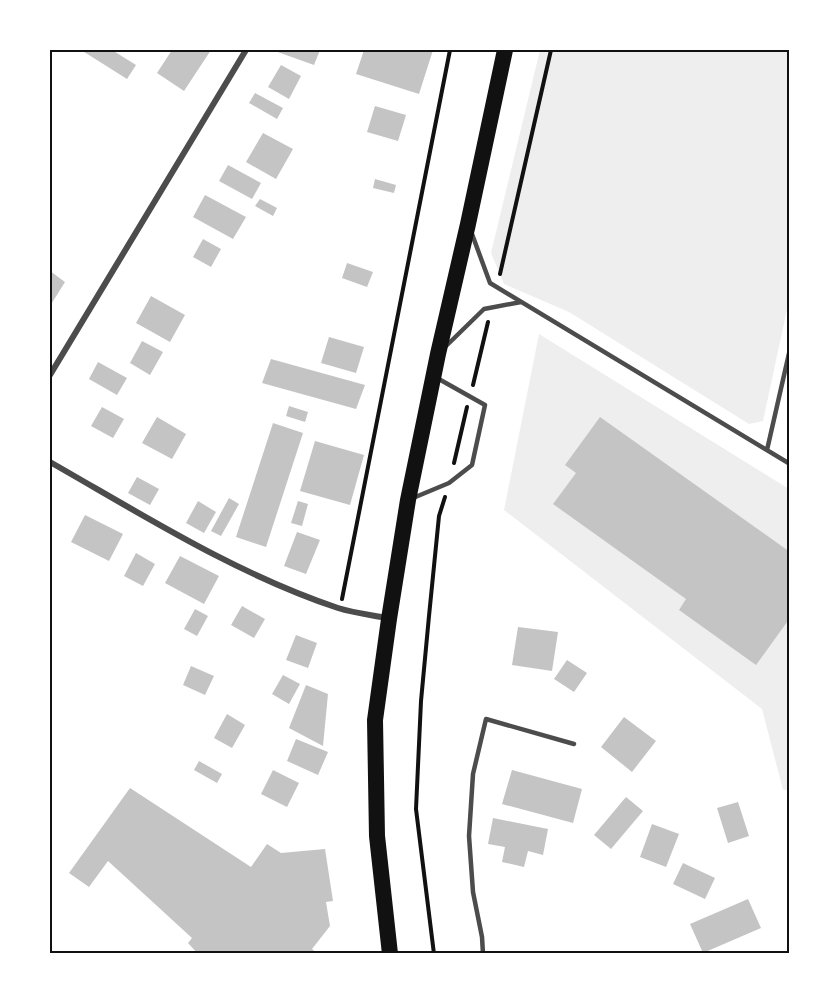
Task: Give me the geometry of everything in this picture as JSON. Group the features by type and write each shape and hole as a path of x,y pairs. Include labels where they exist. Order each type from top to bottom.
{"highway":[{"path":"390,954 377,836 375,720 388,619 408,500 505,50"}],"street":[{"path":"50,375 246,50"},
{"path":"50,462 167,529 258,576 340,608 388,619"}],"lane":[{"path":"468,224 490,283 789,464"},
{"path":"438,354 484,309 523,302"},
{"path":"768,450 789,349"},
{"path":"408,500 449,483 472,465 485,405 434,377"},
{"path":"483,954 473,892 470,836 473,774 486,719 574,744"}],"path":[{"path":"340,608 450,50"},
{"path":"497,287 551,50"},
{"path":"434,954 416,808 421,701 439,516 492,308"}],"shaded area":[{"path":"540,50 789,50 789,300 763,421 749,424 569,312 504,284 491,253"},
{"path":"539,334 789,489 789,790 783,790 762,709 504,510"}],"building":[{"path":"81,50 112,50 136,65 127,79"},
{"path":"172,50 211,50 184,91 157,73"},
{"path":"272,50 320,50 314,65"},
{"path":"364,50 433,50 419,94 356,74"},
{"path":"281,65 301,76 289,99 268,87"},
{"path":"255,93 283,108 277,119 249,103"},
{"path":"375,106 406,115 398,141 367,132"},
{"path":"263,133 293,149 276,179 246,162"},
{"path":"228,165 261,183 252,199 219,181"},
{"path":"375,179 396,185 394,193 373,188"},
{"path":"205,195 246,217 233,239 193,217"},
{"path":"260,199 277,208 273,216 255,206"},
{"path":"203,239 221,249 211,267 193,257"},
{"path":"347,263 373,272 367,287 342,278"},
{"path":"50,271 65,282 50,306"},
{"path":"151,296 185,315 170,342 136,323"},
{"path":"329,337 364,347 356,373 321,363"},
{"path":"142,341 163,352 150,375 130,363"},
{"path":"271,359 365,385 356,409 262,383"},
{"path":"98,362 127,378 117,395 89,379"},
{"path":"289,406 308,412 305,422 286,416"},
{"path":"102,407 124,419 113,438 91,426"},
{"path":"157,417 186,434 172,459 142,443"},
{"path":"600,417 790,552 790,618 756,665 679,610 686,599 553,504 576,473 565,465"},
{"path":"273,423 303,433 266,547 236,537"},
{"path":"315,441 364,455 350,505 300,491"},
{"path":"137,477 159,489 150,505 128,493"},
{"path":"229,498 239,504 221,536 211,531"},
{"path":"198,501 216,512 204,533 186,523"},
{"path":"298,501 308,504 302,526 291,523"},
{"path":"85,515 123,534 109,561 71,542"},
{"path":"297,532 320,540 306,574 284,566"},
{"path":"136,553 155,564 143,586 124,576"},
{"path":"180,556 219,576 204,604 165,583"},
{"path":"242,606 265,619 254,638 231,625"},
{"path":"195,609 208,616 197,636 184,629"},
{"path":"518,627 558,632 552,671 512,665"},
{"path":"296,635 317,643 308,668 286,660"},
{"path":"567,660 587,673 574,692 554,679"},
{"path":"191,666 214,676 205,695 183,685"},
{"path":"283,675 300,684 289,704 272,694"},
{"path":"306,685 328,694 323,746 289,728"},
{"path":"227,714 245,725 232,748 214,738"},
{"path":"624,717 656,741 632,772 601,747"},
{"path":"296,739 328,752 318,775 287,761"},
{"path":"199,761 222,774 217,783 194,770"},
{"path":"273,770 299,783 287,807 261,794"},
{"path":"512,770 582,789 573,823 502,804"},
{"path":"130,788 251,867 267,844 281,853 325,849 333,901 326,902 330,926 312,949 318,954 198,954 188,943 192,938 108,861 89,887 69,873"},
{"path":"626,797 643,811 611,849 594,835"},
{"path":"738,802 749,836 728,843 717,808"},
{"path":"493,818 548,829 543,855 528,851 524,867 502,862 505,847 488,844"},
{"path":"652,824 679,834 666,867 640,857"},
{"path":"683,863 715,878 705,899 673,884"},
{"path":"748,899 761,928 703,953 690,924"}]}
